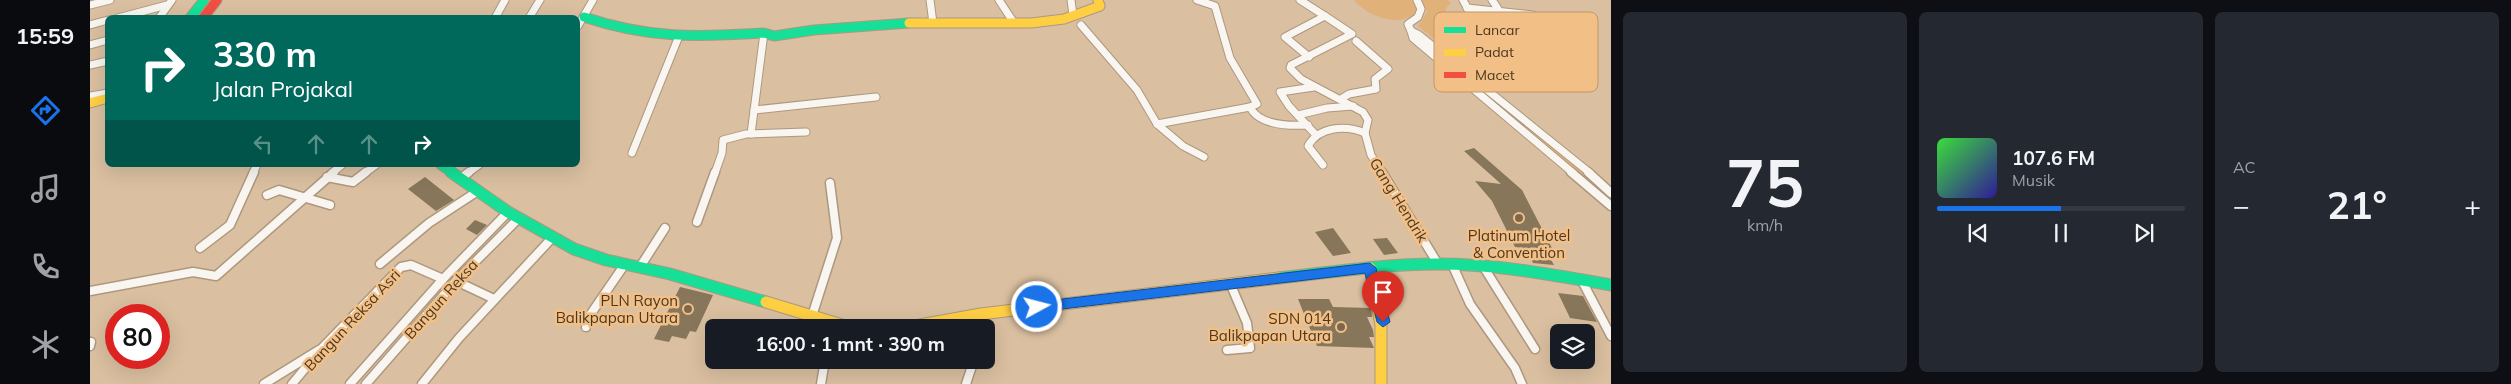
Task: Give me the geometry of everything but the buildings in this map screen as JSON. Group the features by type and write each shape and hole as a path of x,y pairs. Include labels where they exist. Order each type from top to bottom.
{"main road":[{"path":"192,15 204,0"},
{"path":"205,15 217,0"},
{"path":"584,17 632,32 702,37 764,33 774,36 860,26 933,23 1014,23 1064,19 1102,5 1098,0"},
{"path":"90,103 105,99"},
{"path":"447,167 460,179 508,212 552,238 582,252 820,319"},
{"path":"953,319 1230,283 1370,268 1438,264 1483,266 1581,279 1611,285"},
{"path":"1370,268 1381,307 1385,336 1381,384"}],"street":[{"path":"90,5 110,0"},
{"path":"497,15 505,0"},
{"path":"531,15 540,0"},
{"path":"580,23 593,0"},
{"path":"930,0 933,23"},
{"path":"998,0 1014,23"},
{"path":"1071,0 1074,15"},
{"path":"1157,124 1230,109 1250,107 1257,104 1255,97 1241,81 1227,56 1215,6 1198,0"},
{"path":"1300,0 1352,34 1309,58 1291,65 1290,68 1301,79 1347,103"},
{"path":"1417,0 1421,9 1418,17 1408,24 1415,35 1434,52"},
{"path":"1463,0 1468,8 1468,12"},
{"path":"1492,0 1500,11"},
{"path":"128,15 170,3"},
{"path":"162,15 170,3"},
{"path":"1468,8 1506,12"},
{"path":"1309,58 1285,37 1325,16"},
{"path":"90,25 105,21"},
{"path":"1081,25 1109,60 1137,90 1157,124 1179,143 1204,157"},
{"path":"751,134 764,33"},
{"path":"1415,35 1434,48"},
{"path":"632,153 679,36"},
{"path":"90,45 105,41"},
{"path":"1347,103 1349,94 1376,89 1374,79 1388,69 1356,41"},
{"path":"90,66 105,62"},
{"path":"1316,87 1280,92 1316,135"},
{"path":"1480,92 1611,206"},
{"path":"1490,92 1570,156 1611,193"},
{"path":"90,96 105,94"},
{"path":"754,110 876,97"},
{"path":"1298,114 1347,103"},
{"name":"Gang Hendrik","path":"1347,103 1363,112 1368,118 1365,133 1370,155 1438,264"},
{"path":"1250,107 1266,122 1286,126 1308,125"},
{"path":"1323,165 1308,146 1316,135 1333,129 1357,130 1365,133"},
{"path":"697,222 722,153 723,140 751,134 806,132"},
{"path":"200,248 230,225 256,167"},
{"path":"90,291 193,272 216,276 340,167"},
{"path":"327,177 353,182 373,167"},
{"path":"460,179 476,167"},
{"path":"812,316 835,248 836,238 830,183"},
{"path":"267,195 279,190 304,199 330,205"},
{"path":"380,264 434,220 478,191"},
{"path":"350,384 443,278 508,212"},
{"name":"Bangun Reksa","path":"366,384 456,281 519,218"},
{"path":"640,267 665,228"},
{"path":"422,384 459,338 552,238"},
{"path":"586,327 588,318 625,264"},
{"path":"1452,264 1479,319 1515,368 1522,384"},
{"name":"Bangun Reksa Asri","path":"292,384 322,348 401,266 411,266 443,278"},
{"path":"1483,266 1535,349"},
{"path":"1581,279 1611,336"},
{"path":"456,281 494,299"},
{"path":"1227,350 1247,350 1250,346 1247,323 1230,283"},
{"path":"981,314 981,319"},
{"path":"264,384 322,348"},
{"path":"363,368 374,373"},
{"path":"820,384 823,369"},
{"path":"966,384 971,369"}],"shaded area":[{"path":"1354,0 1413,0 1417,7 1416,12 1409,17 1401,20 1392,20 1367,11"},
{"path":"1422,0 1448,0 1451,3 1446,8 1446,12 1434,12 1434,39 1418,26 1427,12"},
{"path":"1483,92 1487,92 1547,140 1611,196 1611,203"}],"traffic: fast":[{"path":"192,15 204,0"},
{"path":"584,17 638,33 674,36 764,33 774,36 814,30 909,23"},
{"path":"444,167 508,212 574,249 606,260 670,274 766,302"},
{"path":"1279,278 1378,267 1418,264 1460,264 1547,274 1611,285"}],"traffic: slow":[{"path":"909,23 1031,23 1064,19 1100,6 1098,0"},
{"path":"90,103 105,99"},
{"path":"1370,268 1380,311 1381,384"},
{"path":"953,319 981,314 1279,278"},
{"path":"766,302 822,319"}],"traffic: jam":[{"path":"205,15 217,0"}],"place":[{"name":"Platinum Hotel & Convention","path":"1519,218"},
{"name":"PLN Rayon Balikpapan Utara","path":"688,309"},
{"name":"SDN 014 Balikpapan Utara","path":"1341,327"}],"route":[{"path":"1037,307 1370,268 1376,284 1383,322"}]}
